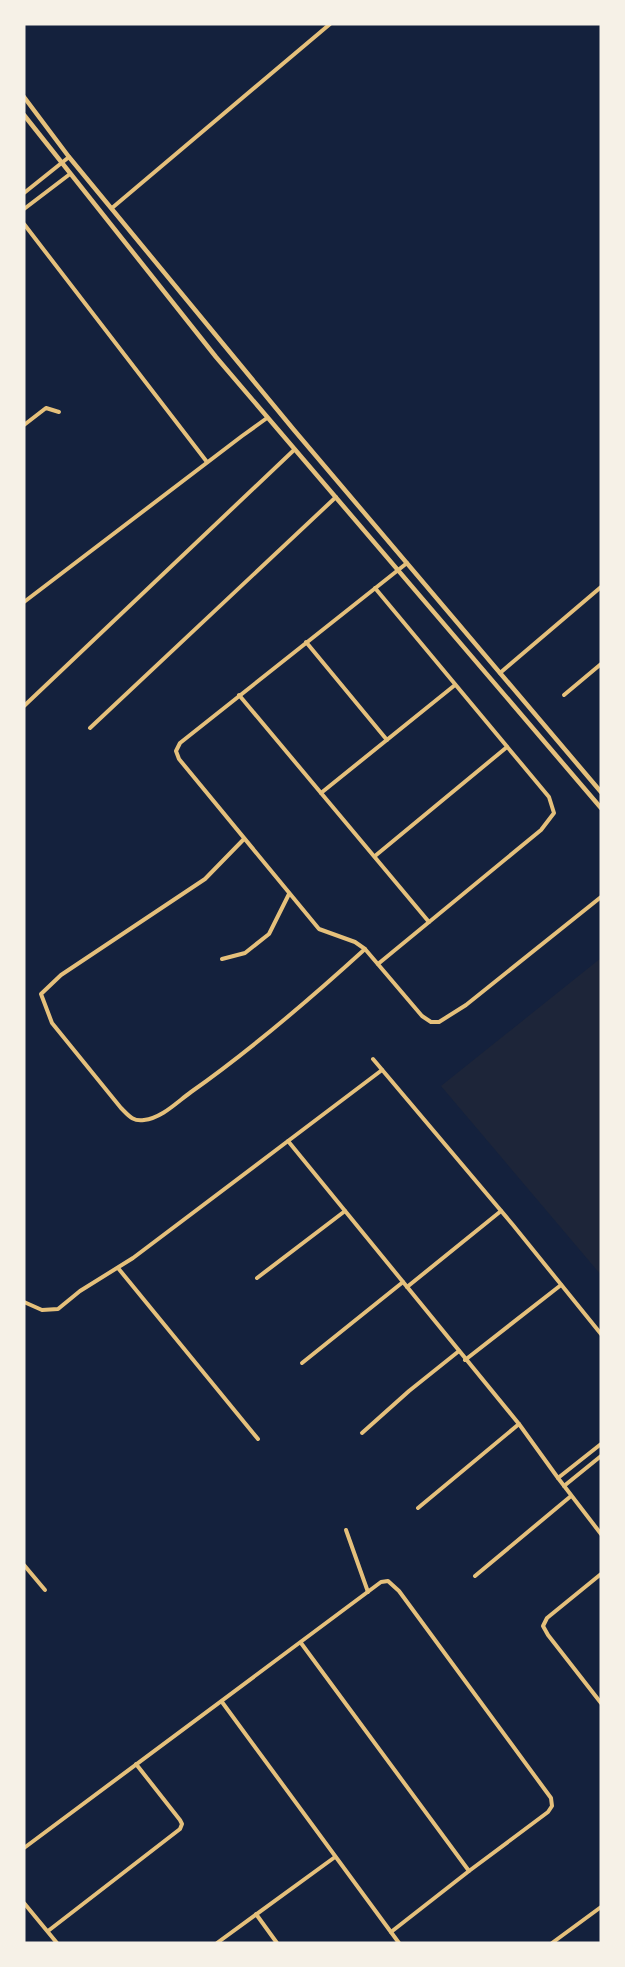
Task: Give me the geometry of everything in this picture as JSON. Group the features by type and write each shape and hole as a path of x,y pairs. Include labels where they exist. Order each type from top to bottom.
{"street":[{"path":"112,208 330,24"},
{"path":"24,97 69,157 294,430 601,792"},
{"path":"24,115 267,418 601,808"},
{"path":"24,193 69,157"},
{"path":"24,209 70,174"},
{"path":"24,224 207,462"},
{"path":"24,425 46,408 59,412"},
{"path":"24,602 267,418"},
{"path":"24,706 294,450"},
{"path":"90,728 336,497"},
{"path":"407,562 180,743 176,751 179,759 320,929 355,942 364,949 422,1016 431,1022 439,1022 466,1005 601,897"},
{"path":"500,673 601,587"},
{"path":"375,588 549,797 554,813 541,830 378,963"},
{"path":"306,642 387,740"},
{"path":"564,695 601,665"},
{"path":"321,793 455,685"},
{"path":"238,695 429,922"},
{"path":"375,856 507,747"},
{"path":"244,839 205,879 61,975 41,994 52,1023 121,1108 133,1119 144,1120 158,1116 219,1073 306,1002 364,949"},
{"path":"222,959 245,953 269,934 289,894"},
{"path":"373,1059 501,1211 601,1335"},
{"path":"24,1302 42,1310 58,1310 80,1291 118,1268 382,1070"},
{"path":"288,1141 519,1424 601,1533"},
{"path":"257,1278 345,1210"},
{"path":"407,1287 501,1211"},
{"path":"118,1268 258,1439"},
{"path":"302,1363 403,1282"},
{"path":"465,1360 561,1285"},
{"path":"362,1433 459,1351"},
{"path":"418,1508 519,1424"},
{"path":"558,1478 601,1444"},
{"path":"564,1486 601,1456"},
{"path":"475,1576 572,1496"},
{"path":"346,1530 368,1592"},
{"path":"24,1565 45,1590"},
{"path":"601,1574 547,1618 543,1626 601,1703"},
{"path":"24,1848 381,1582 388,1581 399,1591 551,1798 552,1806 548,1812 391,1932"},
{"path":"301,1643 469,1871"},
{"path":"222,1702 399,1943"},
{"path":"48,1931 180,1828 182,1824 180,1820 136,1764"},
{"path":"217,1943 335,1857"},
{"path":"24,1903 57,1943"},
{"path":"552,1943 601,1907"},
{"path":"256,1914 277,1943"}],"shaded area":[{"path":"601,958 601,1275 441,1086"}]}
